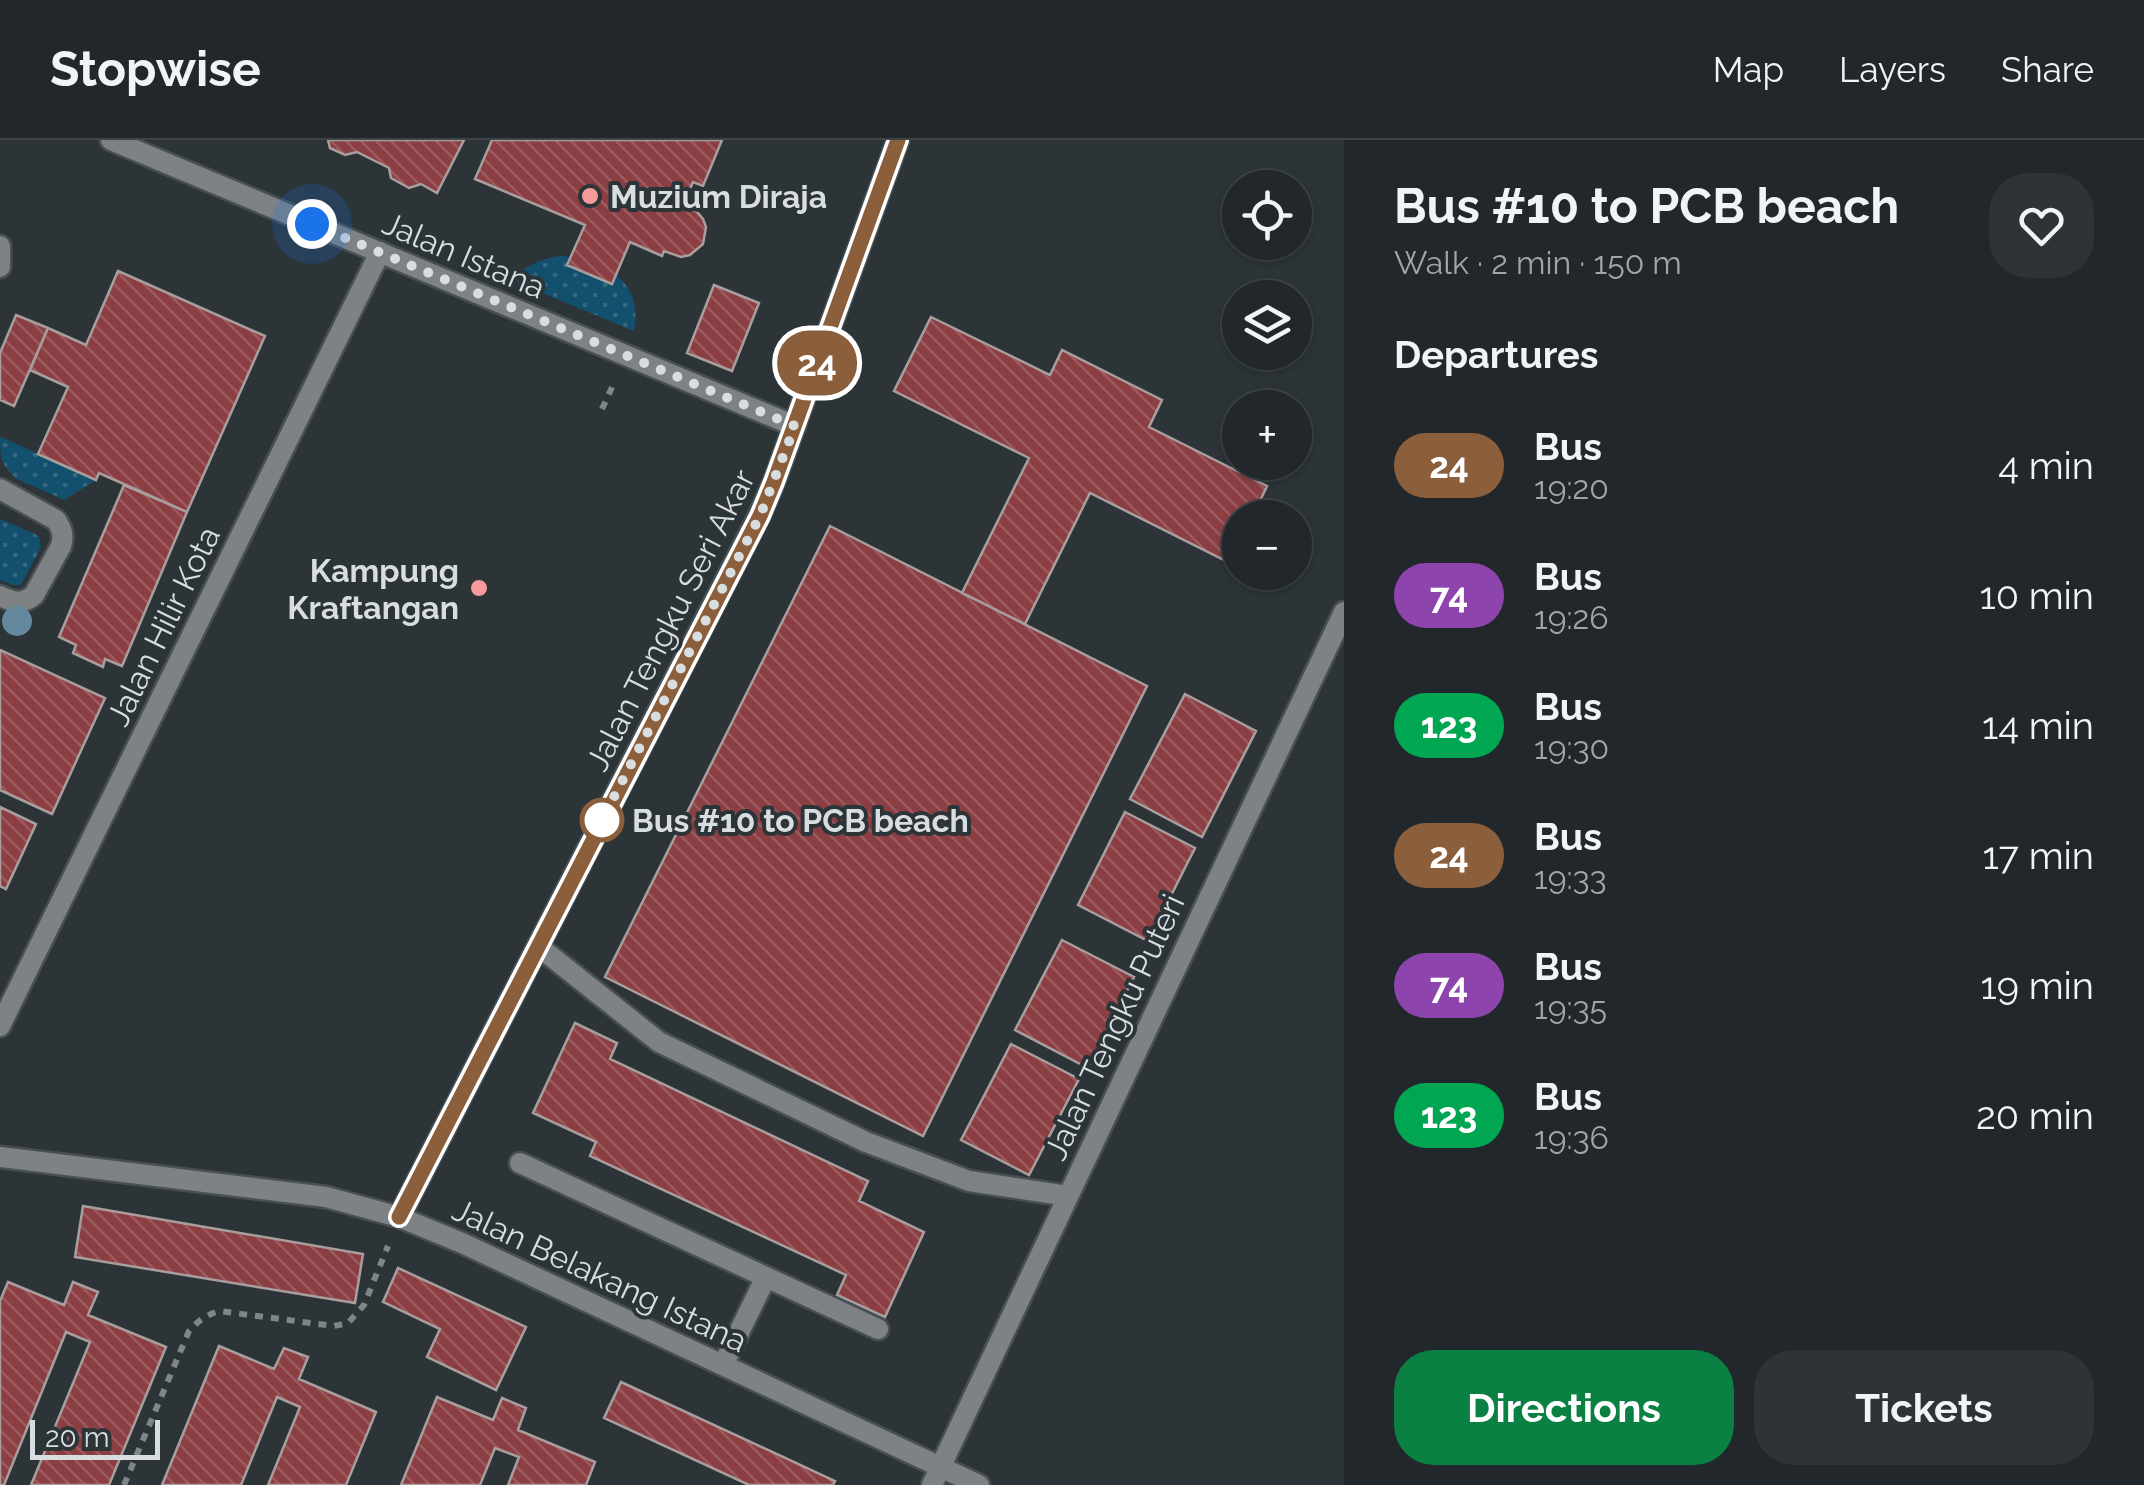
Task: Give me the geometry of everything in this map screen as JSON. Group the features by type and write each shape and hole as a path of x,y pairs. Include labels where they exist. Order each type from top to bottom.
{"street":[{"name":"Jalan Istana","path":"111,140 795,426"},
{"name":"Jalan Tengku Seri Akar","path":"399,1217 760,516 898,140"},
{"path":"0,246 0,267"},
{"name":"Jalan Hilir Kota","path":"0,1026 380,252"},
{"path":"0,489 56,520 63,536 34,595 19,603 0,596"},
{"name":"Jalan Tengku Puteri","path":"936,1476 1344,612"},
{"path":"538,946 659,1042 866,1142 969,1181 1068,1196"},
{"name":"Jalan Belakang Istana","path":"0,1157 326,1197 399,1217 724,1365 936,1476 979,1485"},
{"path":"520,1163 878,1329"},
{"path":"724,1365 766,1277"}],"path":[{"path":"124,1485 189,1331 197,1322 219,1312 334,1326 348,1323 364,1305 399,1217"}],"shaded area":[{"path":"571,257 568,265 612,284 616,275 622,281 634,300 634,331 511,280 533,264"},
{"path":"0,437 96,480 64,500 17,479 2,461"},
{"path":"0,519 40,539 41,547 21,585 0,580"}],"building":[{"path":"328,140 464,140 437,193 421,184 409,188 391,178 389,168 357,152 345,155 330,148"},
{"path":"492,140 722,140 703,186 693,182 683,205 703,219 703,244 681,257 664,251 662,256 630,242 612,284 567,265 585,225 475,179"},
{"path":"118,271 265,336 187,512 99,473 96,480 38,454 68,387 30,370 48,328 86,345"},
{"path":"714,285 759,303 732,371 687,353"},
{"path":"16,315 48,328 14,406 0,400 0,353"},
{"path":"931,317 1050,375 1062,350 1162,400 1149,427 1222,464 1222,480 1255,480 1267,486 1260,500 1222,500 1222,559 1090,493 1025,624 962,593 1029,458 894,391"},
{"path":"124,485 187,512 122,666 105,659 103,667 73,653 76,645 59,637"},
{"path":"830,526 1147,686 923,1136 605,977"},
{"path":"0,650 105,698 52,814 0,790"},
{"path":"1185,694 1256,731 1202,837 1130,799"},
{"path":"0,807 36,824 6,889 0,886"},
{"path":"1125,812 1195,848 1148,941 1078,905"},
{"path":"1062,940 1134,977 1088,1068 1015,1030"},
{"path":"575,1023 617,1043 610,1059 868,1181 859,1201 924,1232 885,1317 837,1295 846,1275 590,1156 596,1142 533,1113"},
{"path":"1011,1044 1079,1079 1029,1175 961,1140"},
{"path":"83,1206 363,1254 355,1303 75,1257"},
{"path":"398,1268 526,1327 496,1390 427,1357 440,1329 383,1302"},
{"path":"8,1282 64,1305 73,1282 98,1292 88,1315 166,1347 109,1485 31,1485 90,1342 66,1332 4,1485 0,1485 0,1301"},
{"path":"219,1346 274,1369 284,1348 308,1357 299,1379 376,1412 346,1485 268,1485 300,1407 277,1397 241,1485 162,1485"},
{"path":"621,1382 835,1481 833,1485 749,1485 604,1418"},
{"path":"437,1397 493,1420 502,1398 526,1408 518,1430 595,1462 586,1485 508,1485 519,1457 495,1448 480,1485 401,1485"}],"bus line":[{"name":"24","path":"399,1217 760,516 898,140"}],"place":[{"name":"Muzium Diraja","path":"590,196"},
{"name":"Kampung Kraftangan","path":"479,588"},
{"name":"Bus #10 to PCB beach","path":"602,820"}],"route":[{"path":"312,224 795,426 760,516 602,820"}]}
